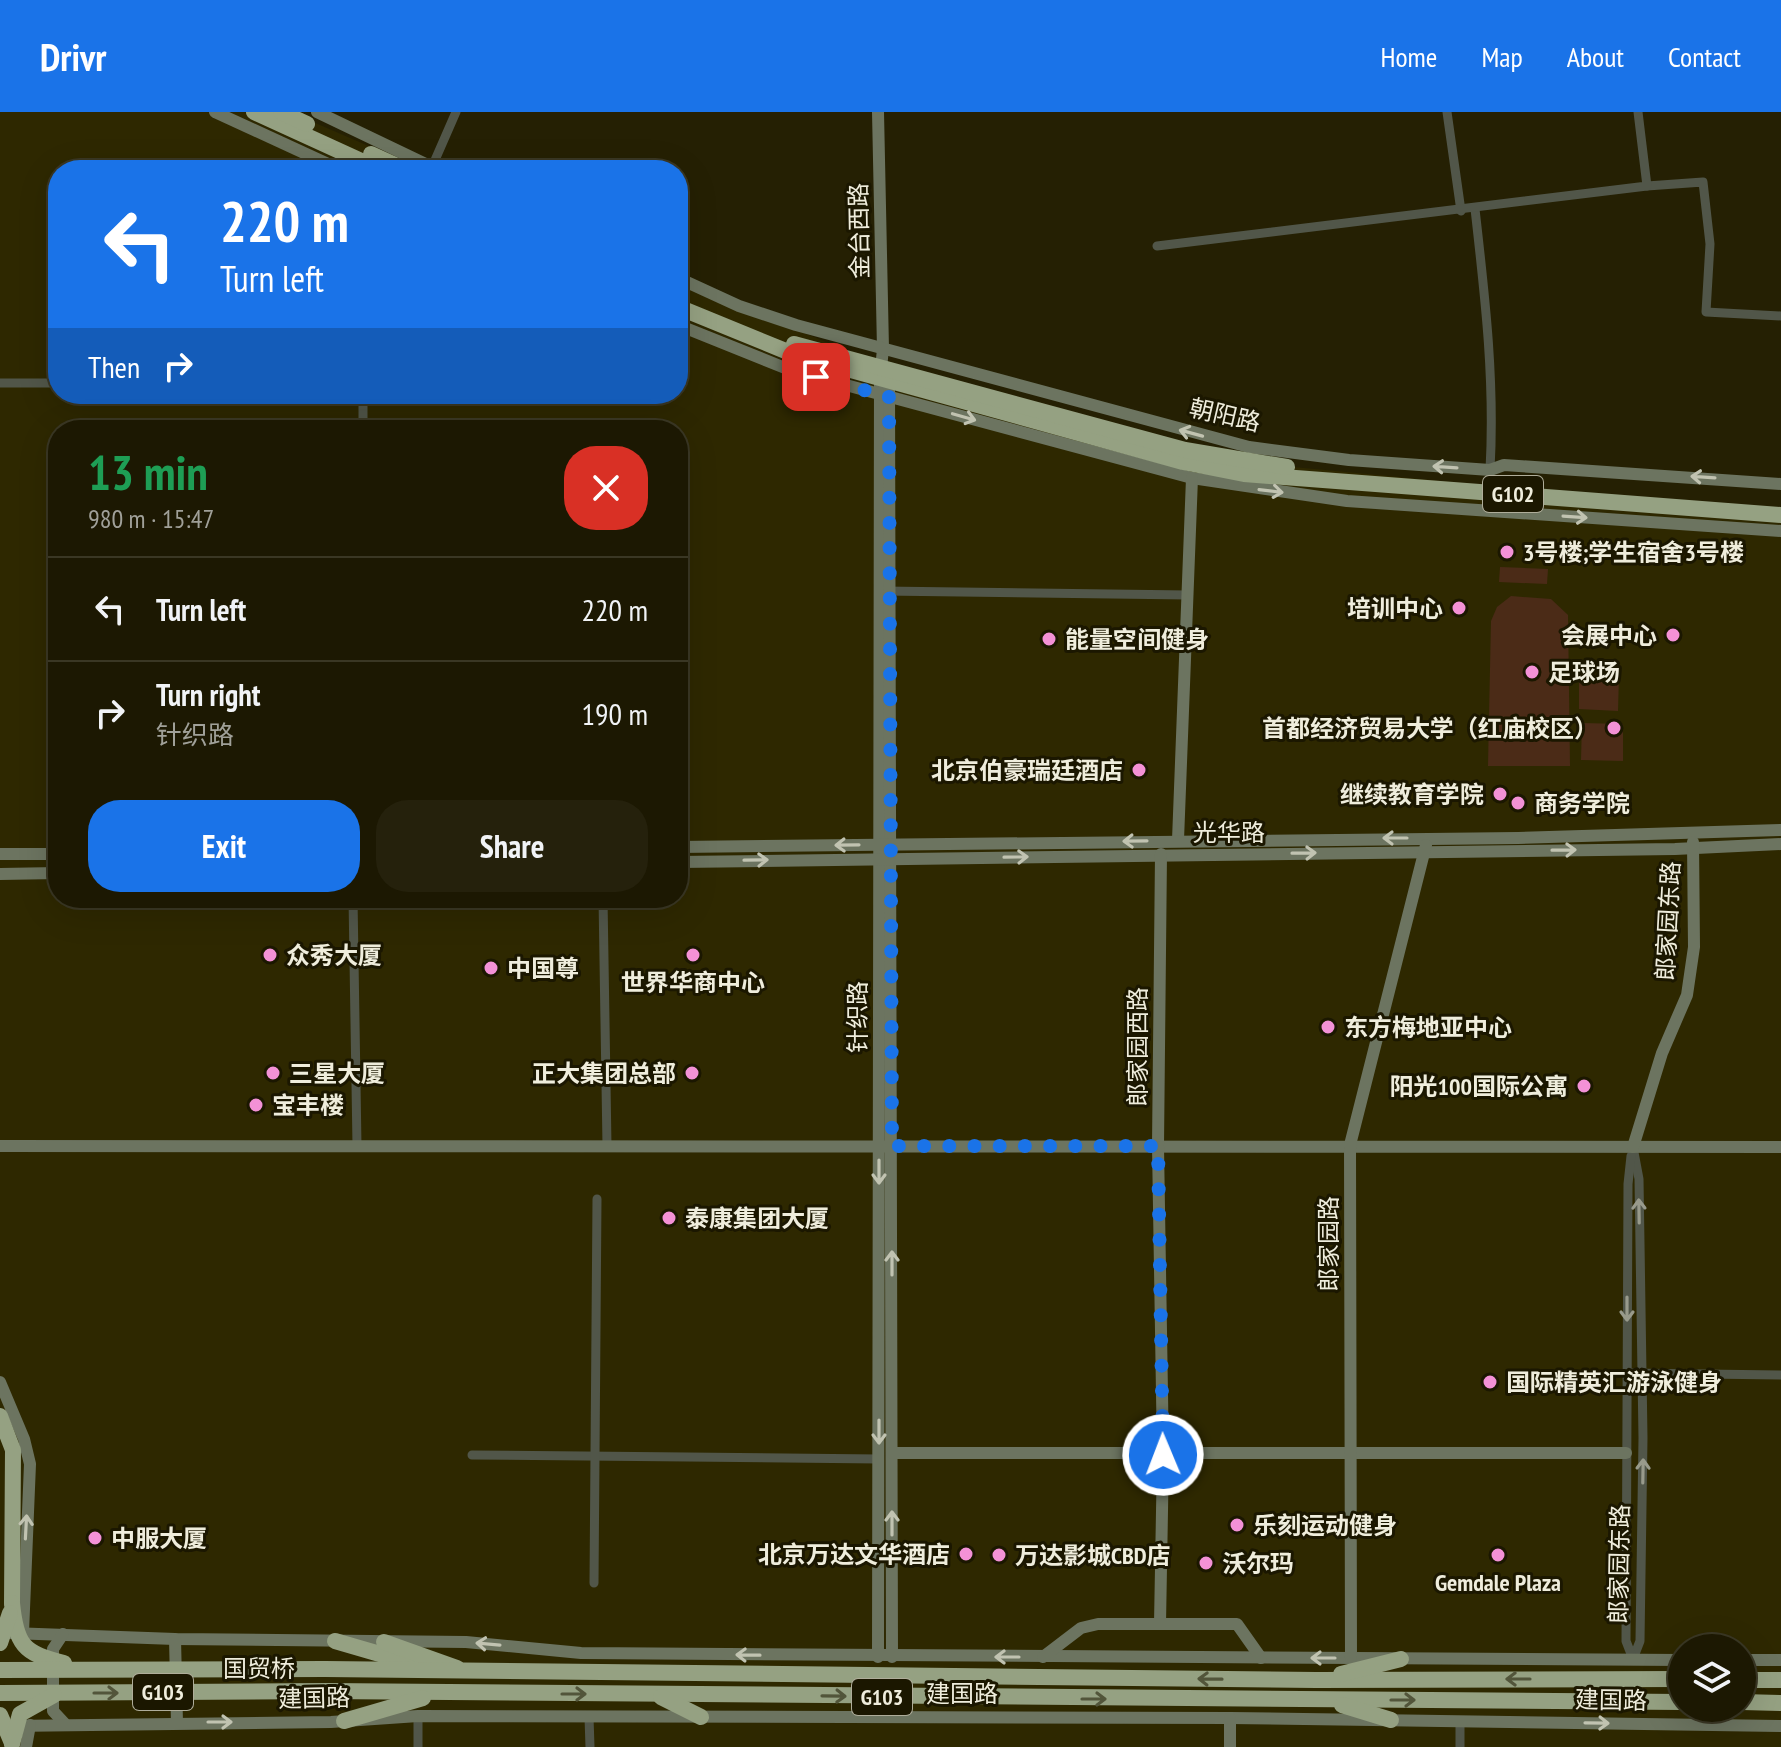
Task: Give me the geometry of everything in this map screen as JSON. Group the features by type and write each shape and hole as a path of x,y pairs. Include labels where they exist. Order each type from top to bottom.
{"highway":[{"path":"254,112 359,160"},
{"path":"281,112 384,160"},
{"name":"朝阳路","path":"688,300 884,377"},
{"name":"朝阳路","path":"688,311 793,354 1183,462 1781,515"},
{"name":"朝阳路","path":"1245,468 1781,504"},
{"path":"0,1416 13,1450 12,1603 19,1643 37,1657 95,1670"},
{"path":"0,1449 9,1460 15,1478"},
{"path":"0,1643 12,1603"},
{"path":"335,1641 442,1673"},
{"path":"384,1642 470,1673"},
{"path":"1316,1680 1401,1659"},
{"name":"国贸桥","path":"0,1670 325,1669"},
{"name":"建国路","path":"325,1669 442,1673 1316,1680 1668,1679"},
{"path":"1756,1680 1781,1680"},
{"name":"国贸桥","path":"0,1693 326,1691"},
{"name":"建国路","path":"326,1691 1668,1702"},
{"path":"16,1746 20,1714 39,1701 60,1693"},
{"path":"344,1721 440,1693"},
{"path":"656,1694 701,1717"},
{"path":"1325,1700 1391,1720"},
{"path":"1756,1702 1781,1703"},
{"path":"0,1715 16,1746"}],"street":[{"path":"215,112 319,160"},
{"path":"317,112 418,160"},
{"path":"438,160 456,112"},
{"name":"金台西路","path":"878,112 884,377"},
{"path":"1447,112 1461,211"},
{"path":"1638,112 1647,186"},
{"path":"1157,246 1647,186 1703,182 1710,244 1706,312 1781,316"},
{"path":"1475,209 1491,352 1490,470"},
{"name":"朝阳路","path":"688,282 753,311 884,377 1192,478 1245,468 1349,460 1490,470 1504,465 1781,484"},
{"name":"朝阳路","path":"688,329 790,370 884,377 1245,468 1347,501 1781,531"},
{"name":"针织路","path":"884,377 886,1146 892,1657"},
{"path":"0,383 48,383"},
{"path":"1178,840 1192,478"},
{"path":"885,591 1188,595"},
{"name":"光华路","path":"688,847 1161,854 1426,845 1693,831 1781,830"},
{"name":"郎家园东路","path":"1633,1659 1626,1641 1628,1184 1633,1147 1662,1053 1687,995 1694,947 1693,831"},
{"name":"光华路","path":"688,862 1178,840 1693,847 1781,844"},
{"name":"郎家园路","path":"1351,1658 1350,1145 1426,845"},
{"path":"0,854 48,854"},
{"name":"郎家园西路","path":"1160,1624 1163,1455 1158,1146 1161,854"},
{"path":"0,874 48,873"},
{"path":"353,908 357,1146"},
{"path":"603,908 607,1146"},
{"path":"0,1146 1781,1147"},
{"name":"针织路","path":"878,1657 886,1146"},
{"name":"郎家园东路","path":"1633,1147 1639,1179 1642,1374 1640,1641 1633,1659"},
{"path":"594,1583 597,1199"},
{"path":"1627,1373 1781,1375"},
{"path":"0,1382 24,1439 30,1464 23,1633"},
{"path":"892,1453 1626,1453"},
{"path":"472,1455 879,1459"},
{"path":"1043,1657 1081,1628 1098,1624 1237,1624 1247,1634 1261,1658"},
{"name":"建国路","path":"0,1632 175,1639 466,1642 581,1653 1668,1660"},
{"path":"63,1634 53,1649 53,1711 66,1725"},
{"path":"175,1639 177,1723"},
{"path":"1756,1660 1781,1660"},
{"path":"418,1716 418,1747"},
{"name":"建国路","path":"0,1726 344,1721 418,1716 1230,1718 1781,1726"},
{"path":"589,1717 590,1747"},
{"path":"1230,1718 1230,1747"},
{"path":"1460,1721 1460,1747"},
{"path":"16,1746 30,1725"}],"shaded area":[{"path":"0,112 290,112 401,160 48,160 48,404 688,404 688,284 883,366 1199,458 1781,513 1781,1747 0,1747"},
{"path":"1500,567 1548,569 1547,584 1499,582"},
{"path":"1511,596 1551,599 1568,615 1570,766 1488,766 1491,621 1497,607"},
{"path":"1579,674 1619,675 1618,711 1579,709"},
{"path":"1582,723 1623,724 1623,761 1581,760"}],"place":[{"name":"3号楼;学生宿舍3号楼","path":"1507,552"},
{"name":"培训中心","path":"1459,608"},
{"name":"会展中心","path":"1673,635"},
{"name":"能量空间健身","path":"1049,639"},
{"name":"足球场","path":"1532,672"},
{"name":"首都经济贸易大学（红庙校区）","path":"1614,728"},
{"name":"北京伯豪瑞廷酒店","path":"1139,770"},
{"name":"继续教育学院","path":"1500,794"},
{"name":"商务学院","path":"1518,803"},
{"name":"众秀大厦","path":"270,955"},
{"name":"世界华商中心","path":"693,955"},
{"name":"中国尊","path":"491,968"},
{"name":"东方梅地亚中心","path":"1328,1027"},
{"name":"三星大厦","path":"273,1073"},
{"name":"正大集团总部","path":"692,1073"},
{"name":"阳光100国际公寓","path":"1584,1086"},
{"name":"宝丰楼","path":"256,1105"},
{"name":"泰康集团大厦","path":"669,1218"},
{"name":"国际精英汇游泳健身","path":"1490,1382"},
{"name":"乐刻运动健身","path":"1237,1525"},
{"name":"中服大厦","path":"95,1538"},
{"name":"北京万达文华酒店","path":"966,1554"},
{"name":"万达影城CBD店","path":"999,1555"},
{"name":"Gemdale Plaza","path":"1498,1555"},
{"name":"沃尔玛","path":"1206,1563"}],"route":[{"path":"816,377 889,397 892,1146 1158,1146 1163,1455"}]}
